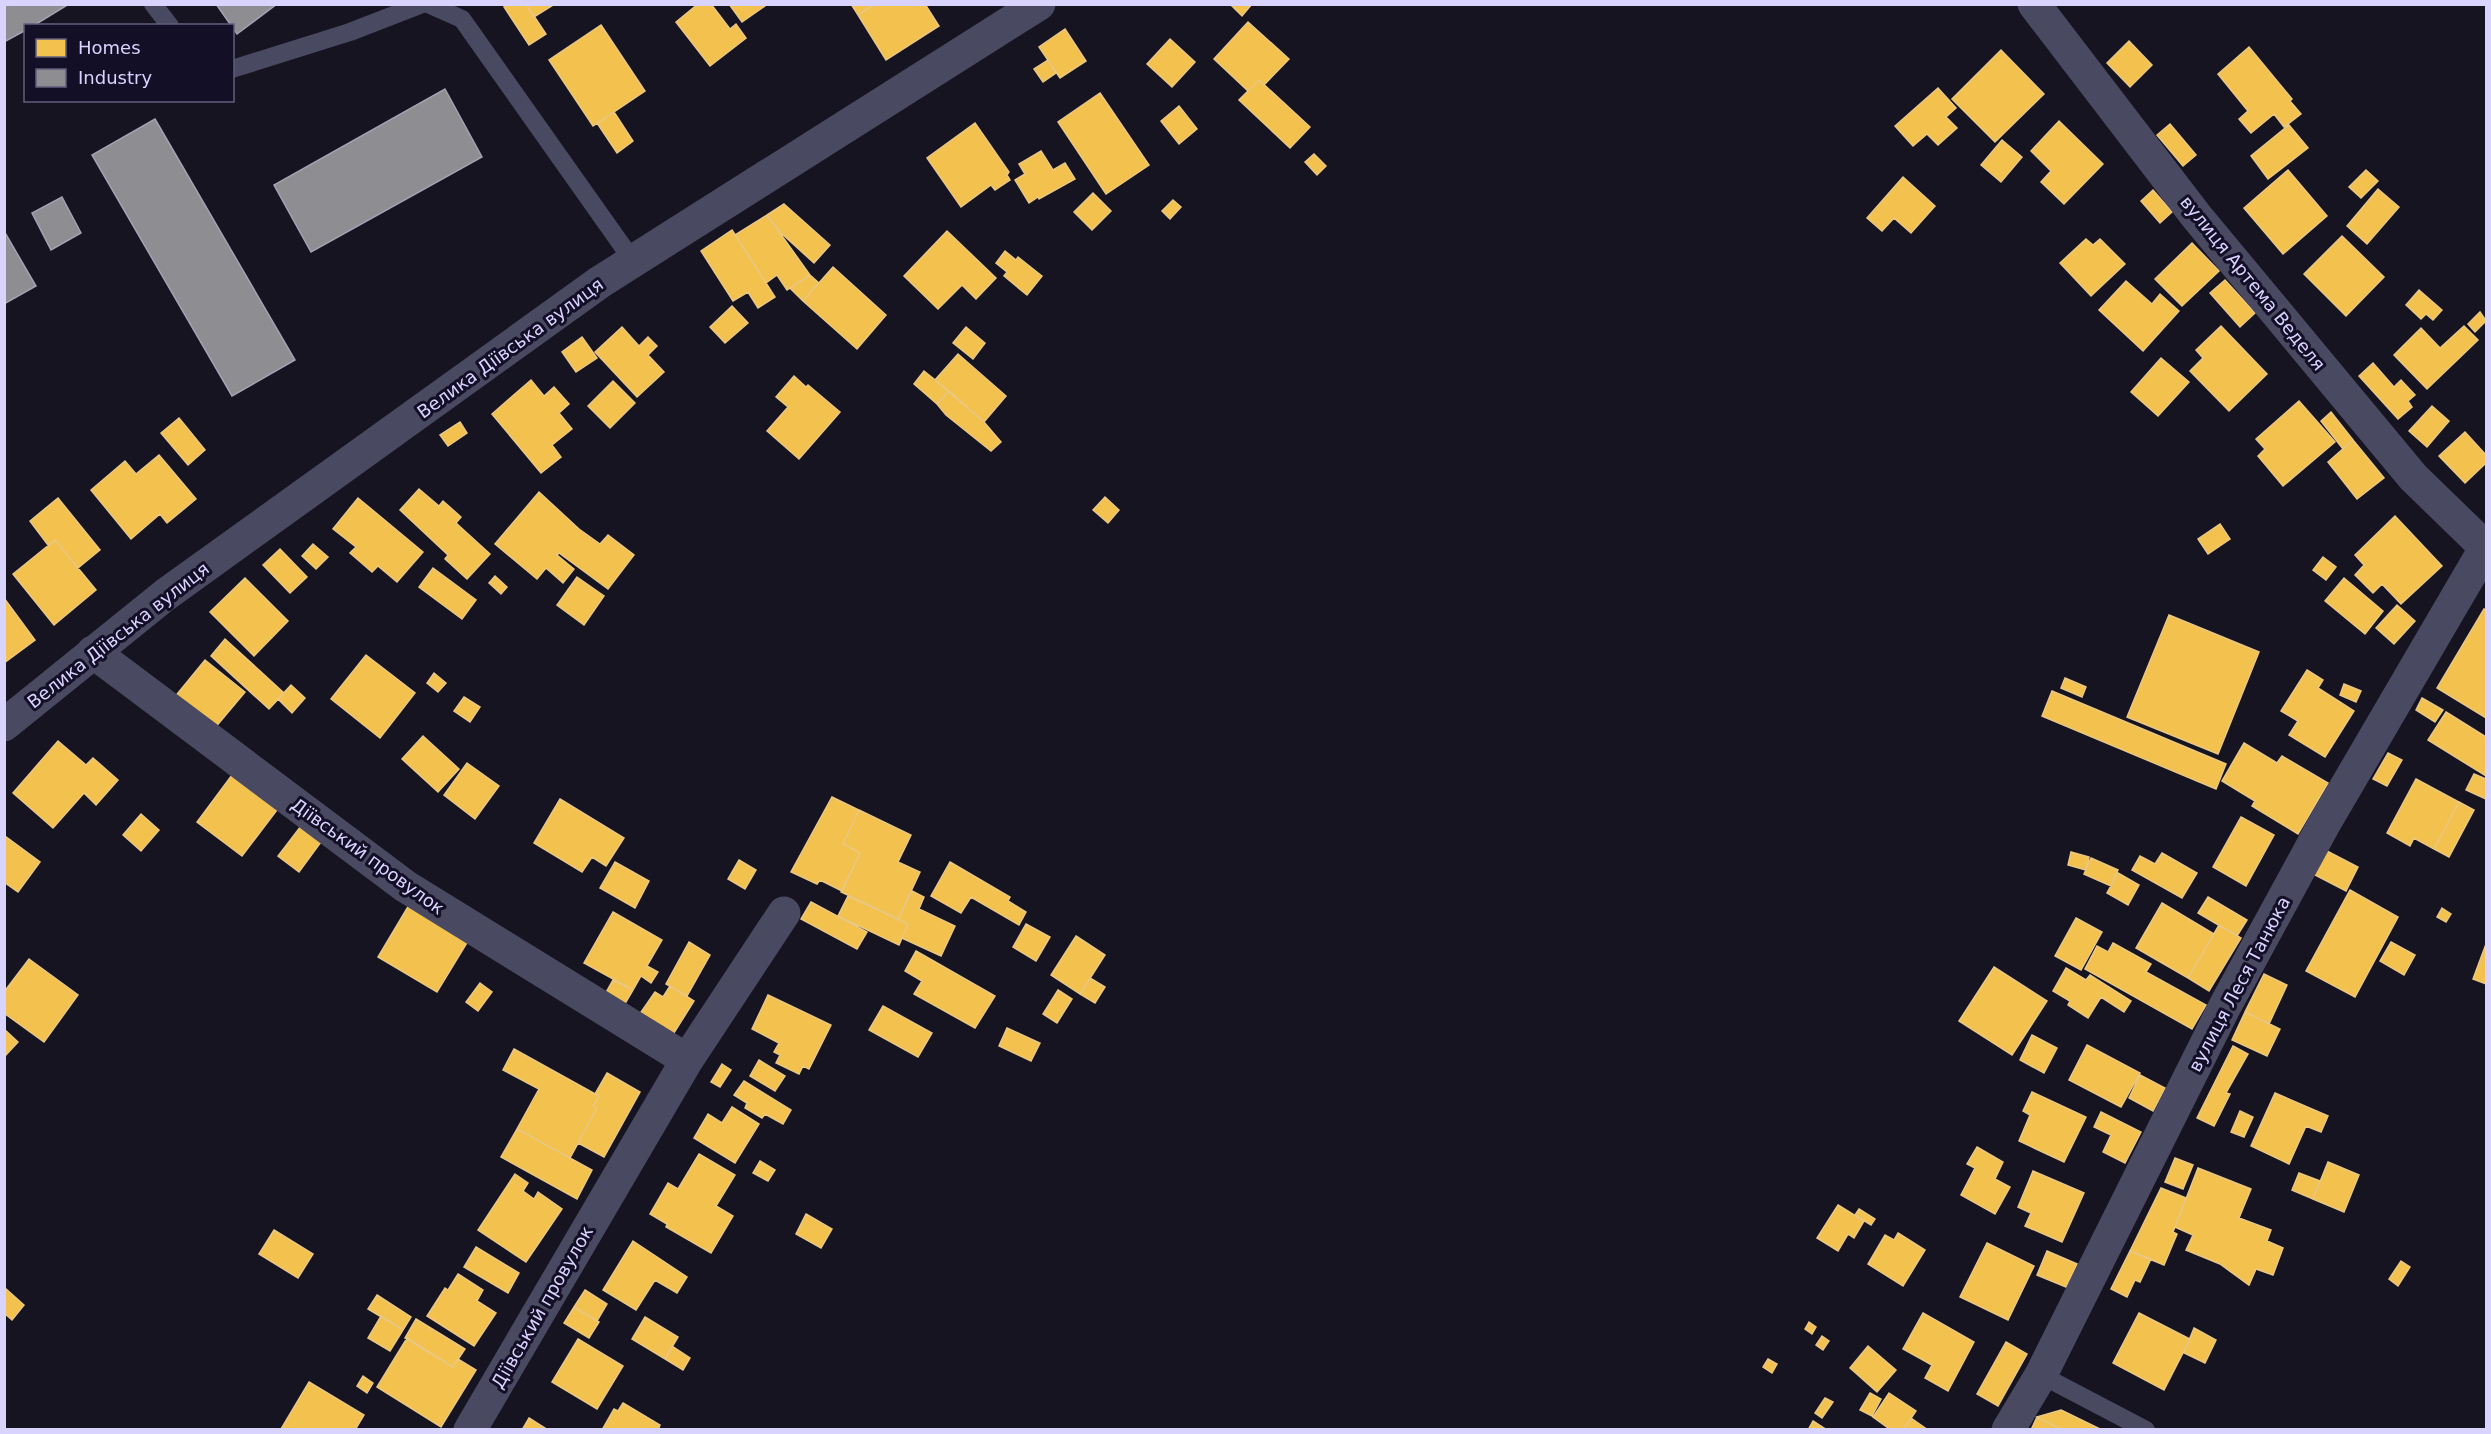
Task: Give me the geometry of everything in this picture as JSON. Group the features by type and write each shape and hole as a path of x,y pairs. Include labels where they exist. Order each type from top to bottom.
{"street":[{"name":"Велика Діївська вулиця","path":"4,725 175,588 633,261 1039,4"},
{"name":"вулиця Артема Веделя","path":"2034,4 2197,217 2406,468 2486,548"},
{"name":"вулиця Леся Танюка","path":"2008,1430 2041,1375 2225,1006 2323,826 2486,548"},
{"name":"Діївський провулок","path":"93,652 405,886 687,1060"},
{"name":"Діївський провулок","path":"470,1430 687,1060 784,913"}],"lane":[{"path":"153,4 168,24"},
{"path":"234,68 350,32 422,4"},
{"path":"428,4 461,12 633,261"},
{"path":"2041,1375 2146,1430"}],"building: Homes":[{"path":"505,4 526,4 546,34 529,45 504,7"},
{"path":"526,4 553,4 553,5 534,17"},
{"path":"698,4 711,4 730,29 736,24 746,38 710,66 676,22"},
{"path":"729,4 763,4 765,6 742,22"},
{"path":"851,4 875,4 858,15"},
{"path":"875,4 925,4 939,26 886,60 858,15"},
{"path":"1230,4 1252,4 1242,16"},
{"path":"1248,22 1289,59 1264,85 1259,80 1248,91 1214,59"},
{"path":"601,25 645,91 593,126 549,60"},
{"path":"1065,29 1086,61 1060,78 1039,47"},
{"path":"1170,39 1195,62 1172,87 1147,64"},
{"path":"2129,41 2152,65 2130,87 2107,63"},
{"path":"2249,47 2292,99 2290,101 2301,114 2284,127 2274,114 2251,133 2239,119 2248,111 2218,74"},
{"path":"2001,50 2044,94 1995,142 1952,99"},
{"path":"1048,60 1056,73 1043,82 1034,69"},
{"path":"1259,80 1310,127 1290,148 1239,100"},
{"path":"1938,88 1956,108 1946,117 1957,128 1938,145 1927,134 1913,146 1895,126"},
{"path":"1100,93 1149,165 1106,194 1058,122"},
{"path":"1179,106 1197,129 1179,144 1161,121"},
{"path":"614,112 633,141 617,153 597,123"},
{"path":"2059,121 2103,164 2064,204 2041,182 2051,171 2031,151"},
{"path":"975,123 1009,172 1007,175 1010,180 995,190 991,185 961,207 927,158"},
{"path":"2170,124 2196,155 2183,166 2157,135"},
{"path":"2289,125 2308,148 2268,179 2251,156"},
{"path":"2002,140 2022,157 2001,182 1981,165"},
{"path":"1041,151 1053,170 1065,163 1075,179 1029,203 1015,180 1025,174 1019,164"},
{"path":"1314,154 1326,166 1317,175 1305,162"},
{"path":"2288,170 2327,216 2283,254 2244,208"},
{"path":"2366,170 2378,181 2361,198 2349,187"},
{"path":"1903,177 1935,206 1911,233 1894,218 1882,231 1867,218"},
{"path":"2378,189 2399,207 2367,244 2347,226"},
{"path":"2153,190 2172,212 2160,223 2141,201"},
{"path":"1093,193 1111,211 1092,230 1074,212"},
{"path":"1173,200 1181,207 1170,219 1162,211"},
{"path":"784,204 830,245 814,263 780,232 767,215"},
{"path":"767,215 810,275 787,290 777,275 766,283 735,235"},
{"path":"732,230 775,297 758,308 748,292 733,301 701,251"},
{"path":"947,231 996,278 976,299 962,285 938,309 904,276"},
{"path":"2342,236 2384,277 2346,316 2304,274"},
{"path":"2086,239 2093,245 2100,239 2125,264 2091,296 2060,263"},
{"path":"2192,243 2219,271 2182,306 2155,279"},
{"path":"1005,251 1016,260 1018,257 1042,276 1027,295 1004,276 1007,272 996,263"},
{"path":"833,267 886,315 857,349 803,301"},
{"path":"810,275 819,283 803,301 790,288"},
{"path":"2225,280 2255,313 2240,327 2210,293"},
{"path":"2126,281 2152,304 2160,294 2179,311 2143,351 2099,310"},
{"path":"2419,290 2442,310 2433,320 2426,314 2421,319 2406,305"},
{"path":"732,306 748,323 725,343 710,327"},
{"path":"2480,312 2486,321 2475,332 2468,324"},
{"path":"2221,326 2267,374 2229,411 2190,371 2203,358 2196,350"},
{"path":"2464,326 2478,340 2427,389 2394,355 2421,328 2440,348"},
{"path":"622,327 639,346 648,337 657,346 648,355 664,372 637,397 595,352"},
{"path":"966,327 985,343 973,359 953,343"},
{"path":"582,337 597,358 576,372 562,352"},
{"path":"958,354 1006,396 984,422 935,380"},
{"path":"2161,358 2189,382 2158,416 2131,392"},
{"path":"2373,363 2394,387 2401,380 2415,395 2408,401 2412,407 2398,419 2359,376"},
{"path":"924,371 949,391 937,404 914,384"},
{"path":"794,376 840,412 799,459 767,431 788,407 776,397"},
{"path":"531,380 544,396 554,387 569,404 559,413 572,429 552,445 561,457 541,473 492,414"},
{"path":"613,381 635,403 610,428 588,406"},
{"path":"949,391 984,422 1001,442 991,451 946,415 937,404"},
{"path":"2299,401 2335,442 2283,486 2258,456 2265,449 2256,439"},
{"path":"2432,406 2449,421 2427,447 2409,431"},
{"path":"2331,412 2353,440 2343,449 2321,421"},
{"path":"179,418 205,450 188,465 161,433"},
{"path":"460,422 467,433 448,446 440,435"},
{"path":"2465,432 2486,455 2486,463 2465,483 2439,456"},
{"path":"2353,440 2384,478 2357,499 2328,462"},
{"path":"159,455 196,499 167,523 160,514 131,539 91,490 125,461 136,474"},
{"path":"419,489 439,506 443,501 461,517 456,523 490,554 467,579 445,559 448,555 400,510"},
{"path":"539,492 579,529 600,544 608,535 634,555 608,589 559,553 557,555 574,569 563,583 546,568 537,579 495,544"},
{"path":"1105,497 1119,510 1108,523 1093,510"},
{"path":"58,498 100,550 78,568 55,540 48,545 30,521"},
{"path":"358,498 423,552 397,582 378,566 372,572 350,553 356,547 333,529"},
{"path":"2395,516 2442,566 2401,604 2382,584 2373,593 2355,575 2364,565 2355,555"},
{"path":"2220,524 2230,539 2208,554 2198,539"},
{"path":"55,540 96,590 54,625 13,574"},
{"path":"313,544 328,557 316,569 302,556"},
{"path":"280,549 307,577 290,593 263,565"},
{"path":"2323,557 2336,567 2326,580 2313,570"},
{"path":"433,568 476,600 462,619 419,587"},
{"path":"495,576 507,587 501,594 489,583"},
{"path":"577,577 604,596 584,625 557,605"},
{"path":"245,578 288,621 254,656 210,612"},
{"path":"2344,578 2383,611 2365,634 2325,601"},
{"path":"4,598 35,640 4,663"},
{"path":"2397,605 2415,621 2394,644 2376,628"},
{"path":"2484,609 2486,610 2486,718 2437,688"},
{"path":"2169,615 2259,652 2218,754 2127,717"},
{"path":"225,639 284,693 269,709 211,656"},
{"path":"366,655 415,693 380,738 331,699"},
{"path":"205,660 245,692 214,729 174,698"},
{"path":"2307,670 2323,680 2318,688 2354,711 2325,757 2289,735 2298,721 2281,711"},
{"path":"434,673 446,683 438,692 427,683"},
{"path":"2065,678 2086,687 2082,697 2061,688"},
{"path":"2344,684 2361,691 2356,702 2340,695"},
{"path":"291,685 305,698 292,713 278,699"},
{"path":"2052,691 2226,764 2216,789 2042,716"},
{"path":"464,697 480,707 470,722 454,711"},
{"path":"2422,698 2443,710 2435,722 2416,710"},
{"path":"2446,712 2486,737 2486,776 2428,740"},
{"path":"423,736 459,769 438,792 402,759"},
{"path":"58,741 86,765 93,758 118,780 96,805 84,793 53,828 13,793"},
{"path":"2244,743 2277,763 2282,756 2328,783 2298,834 2252,806 2255,801 2222,781"},
{"path":"2388,753 2402,760 2387,786 2373,779"},
{"path":"467,763 499,786 475,819 444,795"},
{"path":"2474,774 2486,779 2486,799 2466,790"},
{"path":"232,775 277,810 242,856 197,822"},
{"path":"2416,779 2459,802 2434,849 2414,838 2410,846 2387,833"},
{"path":"832,797 859,810 843,844 860,853 842,891 820,880 817,884 791,872"},
{"path":"560,799 624,838 606,866 592,857 582,872 534,843"},
{"path":"2459,802 2474,810 2449,857 2434,849"},
{"path":"859,810 911,835 898,862 920,872 898,919 841,892 860,853 843,844"},
{"path":"141,814 159,830 141,851 123,835"},
{"path":"2241,817 2274,835 2246,886 2213,867"},
{"path":"301,826 321,842 299,872 278,856"},
{"path":"5,836 40,862 18,892 4,882"},
{"path":"2325,850 2358,867 2346,891 2313,874"},
{"path":"2071,852 2089,857 2086,870 2068,865"},
{"path":"2162,853 2197,873 2182,898 2132,870 2140,856 2155,864"},
{"path":"2091,858 2118,870 2111,886 2084,874"},
{"path":"739,860 756,870 745,889 728,879"},
{"path":"615,862 649,881 635,908 600,888"},
{"path":"950,862 1010,897 1008,901 1026,912 1019,925 971,897 961,913 931,896"},
{"path":"2118,873 2139,885 2128,905 2107,893"},
{"path":"2350,890 2398,917 2355,997 2306,971"},
{"path":"912,891 924,897 919,909 955,926 941,956 902,938 908,924 898,919"},
{"path":"848,896 908,924 899,945 838,916"},
{"path":"2208,897 2247,920 2237,936 2198,913"},
{"path":"811,902 867,932 857,949 801,919"},
{"path":"2162,903 2214,934 2188,978 2136,948"},
{"path":"409,905 468,941 437,992 378,957"},
{"path":"2442,908 2451,914 2446,922 2437,917"},
{"path":"613,912 662,940 647,966 658,972 651,983 641,976 633,990 584,963"},
{"path":"2076,918 2102,932 2081,970 2055,956"},
{"path":"1026,924 1050,937 1036,961 1013,947"},
{"path":"2219,925 2241,938 2209,991 2188,978"},
{"path":"1076,936 1105,955 1080,994 1051,975"},
{"path":"689,942 710,955 687,996 666,984"},
{"path":"2391,942 2415,955 2404,975 2380,961"},
{"path":"2113,943 2151,964 2146,972 2206,1005 2192,1029 2085,969 2097,946 2108,952"},
{"path":"2486,944 2486,984 2473,979"},
{"path":"916,951 995,996 975,1028 914,994 922,981 905,971"},
{"path":"29,959 78,995 44,1042 4,1013 4,992"},
{"path":"1994,967 2047,1001 2012,1055 1959,1021"},
{"path":"2066,968 2086,980 2090,975 2131,1001 2124,1012 2101,997 2088,1018 2068,1005 2070,1001 2053,991"},
{"path":"2264,974 2287,985 2269,1024 2245,1012"},
{"path":"1090,978 1105,987 1095,1003 1080,994"},
{"path":"613,980 633,990 623,1007 604,996"},
{"path":"480,983 492,992 478,1011 466,1002"},
{"path":"670,986 694,1001 672,1036 639,1015 655,992 663,997"},
{"path":"1058,990 1072,999 1057,1023 1043,1014"},
{"path":"768,995 831,1025 809,1069 803,1066 799,1074 776,1063 780,1055 774,1052 779,1043 752,1029"},
{"path":"883,1006 932,1033 918,1057 869,1030"},
{"path":"2245,1012 2280,1029 2267,1056 2232,1040"},
{"path":"1007,1028 1040,1043 1031,1061 999,1046"},
{"path":"4,1029 18,1042 4,1057"},
{"path":"2032,1035 2057,1048 2044,1073 2020,1060"},
{"path":"2087,1045 2140,1073 2121,1107 2069,1080"},
{"path":"2233,1046 2248,1054 2226,1093 2230,1094 2214,1126 2197,1118"},
{"path":"514,1049 599,1096 593,1106 597,1108 570,1158 517,1129 539,1089 503,1070"},
{"path":"759,1060 785,1076 775,1091 750,1076"},
{"path":"722,1064 731,1070 720,1087 711,1082"},
{"path":"607,1073 640,1092 604,1157 578,1143 597,1108 593,1106 599,1096 595,1094"},
{"path":"2140,1075 2165,1088 2153,1111 2129,1098"},
{"path":"744,1081 791,1110 783,1124 765,1114 762,1118 745,1108 747,1103 734,1095"},
{"path":"2032,1092 2086,1117 2064,1162 2019,1141 2030,1115 2023,1111"},
{"path":"2275,1093 2328,1116 2321,1132 2306,1126 2289,1164 2251,1146"},
{"path":"732,1107 759,1124 735,1163 694,1138 708,1114 722,1123"},
{"path":"2240,1111 2253,1117 2244,1137 2231,1132"},
{"path":"2101,1112 2141,1132 2125,1163 2103,1152 2111,1135 2094,1127"},
{"path":"517,1129 592,1170 577,1199 501,1157"},
{"path":"1977,1147 2003,1162 1995,1179 2010,1187 1995,1214 1961,1195 1975,1168 1967,1164"},
{"path":"699,1154 735,1175 716,1206 733,1216 711,1253 666,1227 667,1224 650,1214 668,1183 678,1189"},
{"path":"2175,1158 2193,1165 2183,1189 2165,1182"},
{"path":"760,1161 775,1170 768,1181 753,1173"},
{"path":"2328,1162 2359,1175 2344,1212 2313,1199"},
{"path":"2198,1168 2251,1189 2239,1218 2271,1230 2267,1241 2283,1248 2273,1275 2256,1269 2249,1285 2220,1264 2186,1250 2193,1235 2175,1227"},
{"path":"2033,1171 2084,1193 2062,1242 2025,1226 2031,1213 2018,1207"},
{"path":"2299,1173 2320,1181 2313,1199 2292,1190"},
{"path":"515,1174 528,1183 523,1191 534,1199 538,1192 562,1209 526,1262 478,1230"},
{"path":"2161,1188 2186,1198 2173,1232 2177,1234 2164,1265 2130,1251"},
{"path":"1838,1205 1864,1221 1854,1238 1848,1234 1838,1251 1817,1238"},
{"path":"1859,1209 1875,1219 1871,1225 1855,1215"},
{"path":"806,1214 832,1229 821,1248 796,1234"},
{"path":"274,1230 313,1254 298,1278 259,1254"},
{"path":"1898,1233 1925,1250 1903,1286 1868,1264 1885,1235 1894,1240"},
{"path":"633,1241 687,1277 677,1293 655,1280 636,1310 603,1290"},
{"path":"1987,1243 2034,1266 2008,1320 1960,1297"},
{"path":"476,1247 519,1273 508,1293 464,1267"},
{"path":"2047,1251 2077,1264 2066,1287 2037,1275"},
{"path":"2130,1251 2151,1259 2140,1282 2135,1280 2127,1297 2111,1289"},
{"path":"2401,1261 2410,1267 2398,1286 2389,1279"},
{"path":"458,1274 483,1290 477,1301 496,1313 474,1346 427,1316 445,1288 448,1290"},
{"path":"5,1288 24,1305 12,1320 4,1313"},
{"path":"585,1290 607,1304 597,1321 574,1307"},
{"path":"377,1295 411,1317 403,1330 368,1309"},
{"path":"574,1307 599,1322 589,1338 564,1323"},
{"path":"1923,1313 1974,1342 1948,1391 1925,1378 1932,1365 1903,1349"},
{"path":"2139,1313 2190,1339 2164,1390 2113,1363"},
{"path":"381,1316 403,1330 390,1351 368,1338"},
{"path":"645,1317 678,1337 665,1359 632,1339"},
{"path":"416,1319 465,1349 453,1367 405,1338"},
{"path":"1809,1322 1816,1327 1812,1334 1805,1329"},
{"path":"2194,1328 2216,1340 2205,1363 2184,1353"},
{"path":"1822,1336 1829,1341 1823,1350 1816,1345"},
{"path":"407,1338 453,1367 458,1359 476,1370 441,1427 377,1387"},
{"path":"578,1339 623,1366 597,1409 552,1382"},
{"path":"2006,1342 2027,1354 1998,1406 1977,1394"},
{"path":"672,1346 690,1358 683,1370 665,1359"},
{"path":"1868,1346 1896,1370 1877,1392 1850,1368"},
{"path":"1768,1359 1777,1364 1772,1373 1763,1367"},
{"path":"363,1376 373,1383 367,1393 357,1386"},
{"path":"309,1382 364,1415 355,1430 281,1429"},
{"path":"1870,1393 1881,1399 1872,1416 1860,1410"},
{"path":"1889,1393 1916,1411 1903,1430 1891,1430 1873,1417"},
{"path":"1825,1398 1833,1402 1822,1418 1815,1413"},
{"path":"623,1403 660,1425 658,1430 602,1430 614,1409 618,1411"},
{"path":"2061,1410 2102,1430 2062,1430 2037,1417"},
{"path":"2037,1417 2062,1430 2031,1430"},
{"path":"529,1418 548,1430 522,1430"},
{"path":"1911,1418 1928,1430 1903,1430"},
{"path":"1813,1421 1827,1430 1808,1430"}],"building: Industry":[{"path":"4,4 69,4 36,24 24,24 24,31 4,42"},
{"path":"216,4 277,4 237,34 234,24 230,24"},
{"path":"445,89 482,157 311,252 274,185"},
{"path":"155,119 295,360 232,396 92,155"},
{"path":"62,197 81,233 51,250 32,213"},
{"path":"4,231 36,286 4,304"}]}
